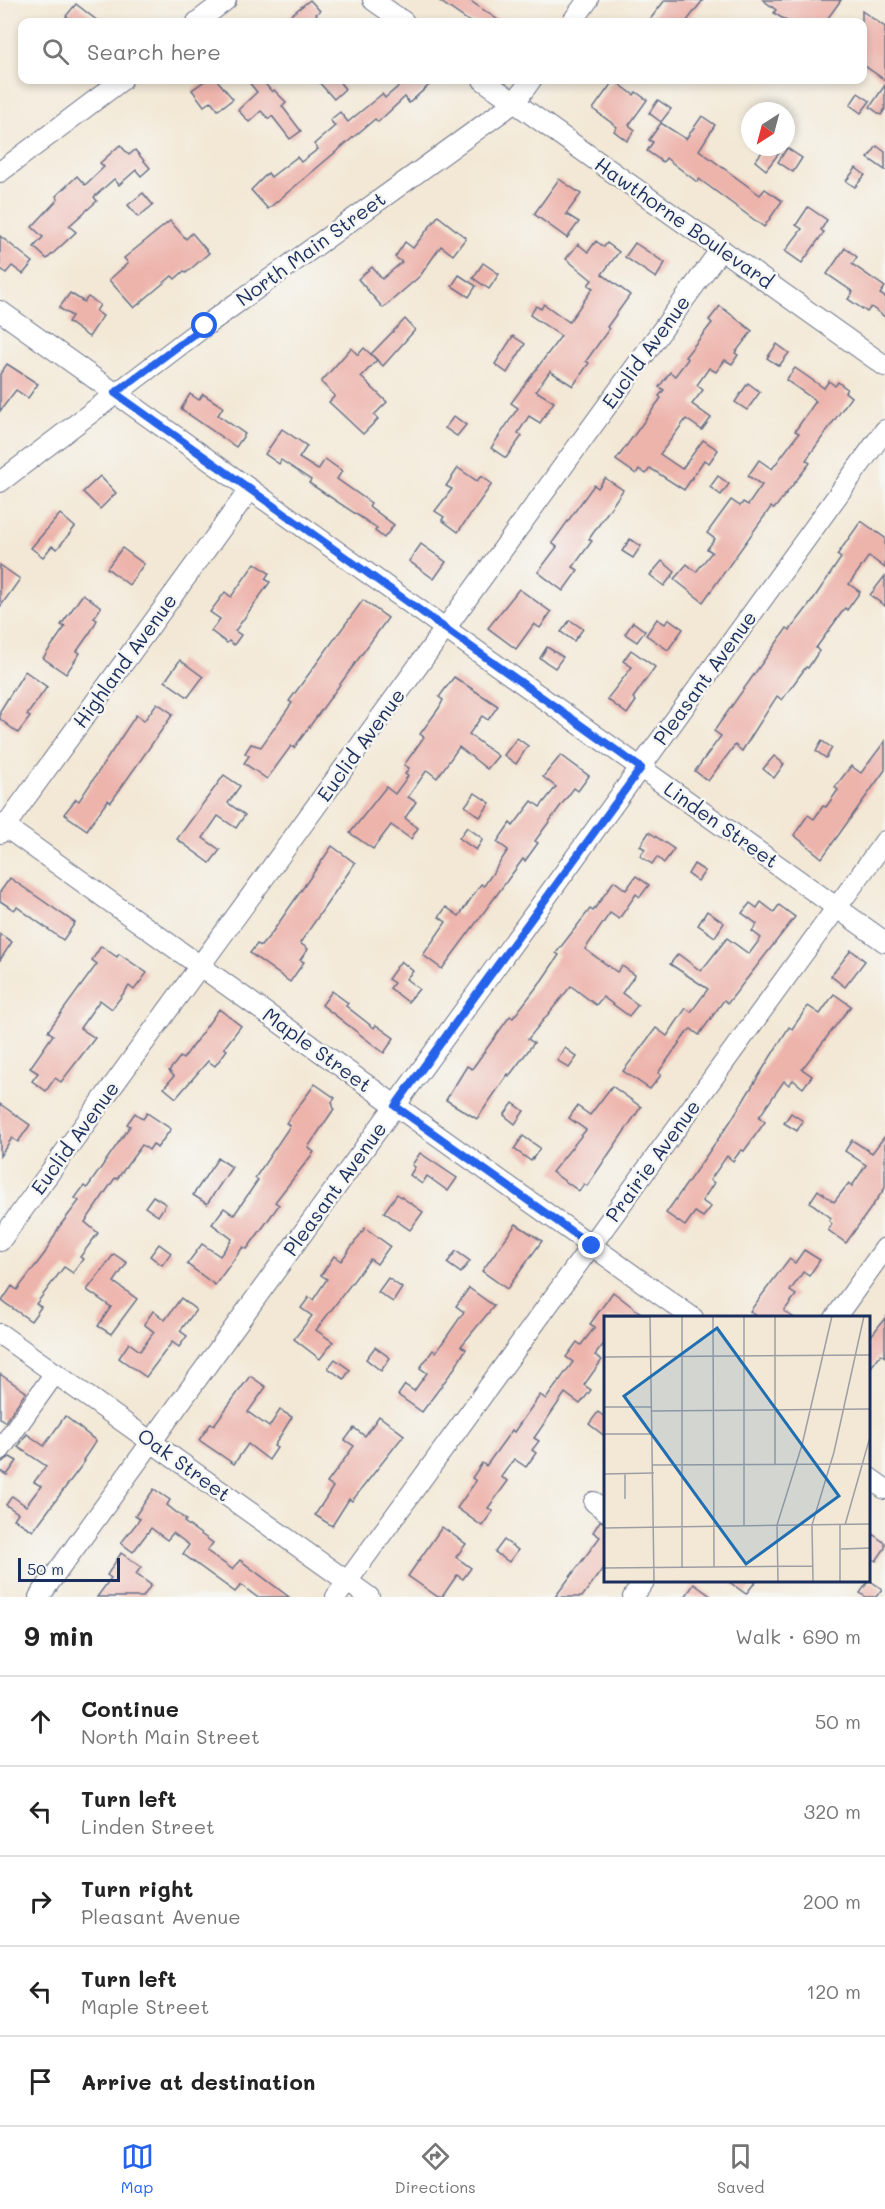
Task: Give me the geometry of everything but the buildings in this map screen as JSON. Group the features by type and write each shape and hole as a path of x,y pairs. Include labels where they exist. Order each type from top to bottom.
{"street":[{"path":"202,18 226,0"},
{"path":"373,0 398,18"},
{"path":"575,18 588,0"},
{"path":"0,172 117,84"},
{"name":"Hawthorne Boulevard","path":"489,84 885,366"},
{"name":"North Main Street","path":"0,482 115,393 515,102 528,84"},
{"name":"Euclid Avenue","path":"0,1241 721,249"},
{"name":"Linden Street","path":"0,311 885,942"},
{"name":"Pleasant Avenue","path":"39,1597 885,430"},
{"name":"Highland Avenue","path":"2,828 250,489"},
{"name":"Maple Street","path":"2,828 200,966 690,1316"},
{"name":"Prairie Avenue","path":"342,1589 885,841"},
{"path":"836,1316 885,1248"},
{"name":"Oak Street","path":"0,1334 151,1442 342,1589 369,1597"},
{"path":"0,1450 55,1373"},
{"path":"870,1479 885,1490"},
{"path":"633,1597 644,1582"}],"route":[{"path":"205,326 115,393 641,768 395,1106 592,1246"}]}
